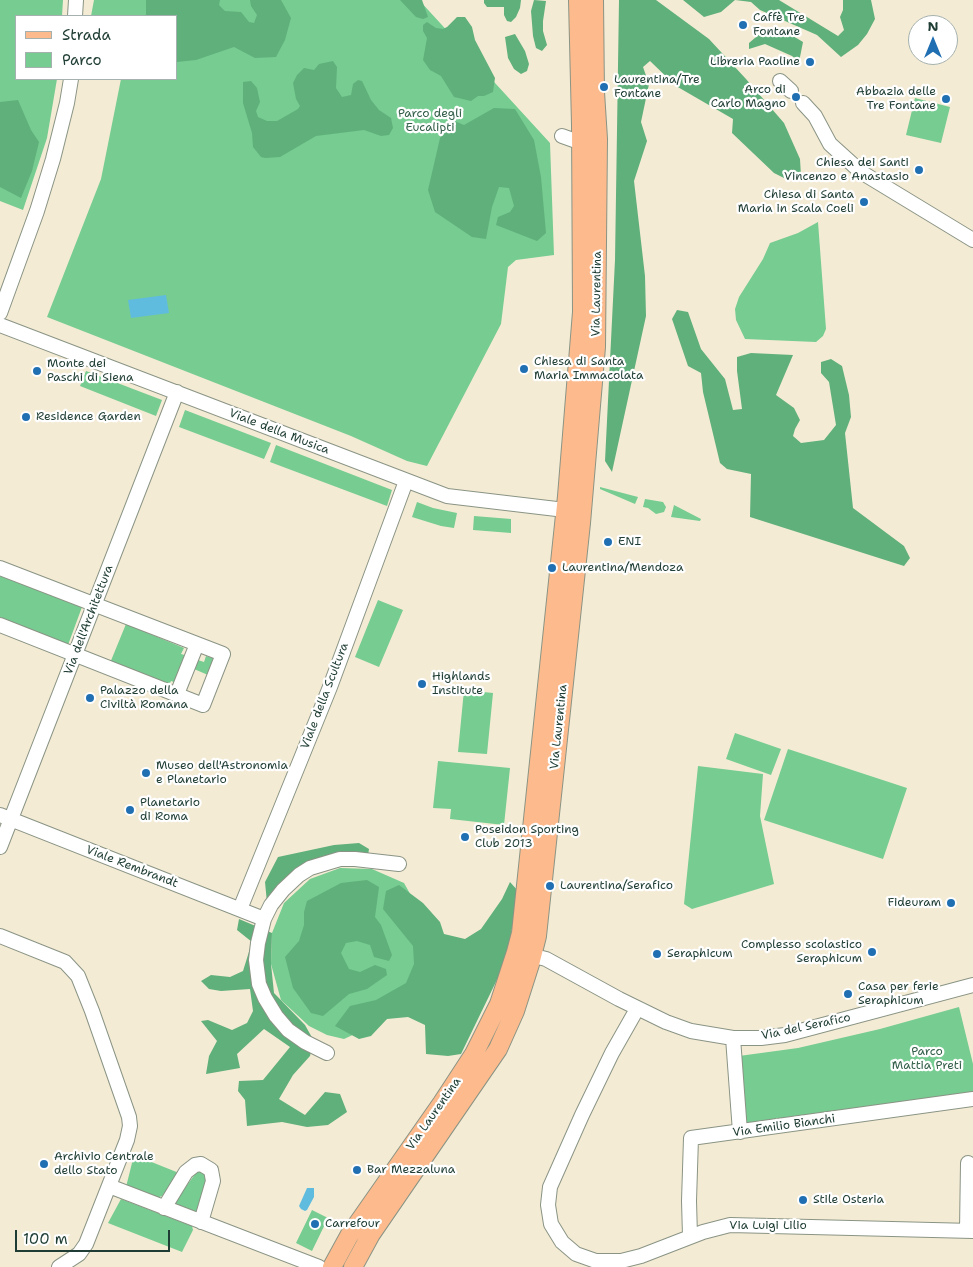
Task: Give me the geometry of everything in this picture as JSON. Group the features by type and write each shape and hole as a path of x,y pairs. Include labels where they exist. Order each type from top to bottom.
{"main road":[{"name":"Via Laurentina","path":"353,1267 372,1234 498,1049 515,1011 525,953 523,916 534,797 562,616 581,523 597,325 590,140 578,0"},
{"name":"Via Laurentina","path":"562,616 565,510 582,312 590,140 595,92 594,0"},
{"name":"Via Laurentina","path":"332,1267 349,1236 474,1054 525,953"}],"street":[{"path":"75,15 76,0"},
{"path":"0,313 37,211 60,138 71,80"},
{"path":"780,81 791,91"},
{"path":"803,103 816,116 830,144 861,172 973,240"},
{"path":"562,136 590,140"},
{"name":"Viale della Musica","path":"0,325 406,481 456,498 565,510"},
{"name":"Via dell'Architettura","path":"0,847 5,817 76,654 177,392"},
{"name":"Viale della Scultura","path":"240,909 330,687 406,481"},
{"path":"565,510 573,513 581,523"},
{"path":"0,568 223,654 203,705 0,625"},
{"path":"177,694 197,644"},
{"name":"Viale Rembrandt","path":"5,817 264,919"},
{"path":"327,1053 304,1042 288,1030 264,998 259,984 256,960 264,919 271,905 283,890 299,875 310,868 340,859 399,864"},
{"path":"0,936 43,952 69,965 78,976 130,1120 127,1140 86,1244 79,1254 59,1267"},
{"name":"Via del Serafico","path":"525,953 546,959 638,1009 666,1022 691,1031 733,1038 761,1038 785,1035 973,985"},
{"name":"Via Luigi Lilio","path":"638,1009 612,1053 553,1178 548,1200 549,1217 554,1230 566,1246 582,1257 596,1262 615,1262 632,1259 690,1236 724,1226 736,1225 970,1230"},
{"path":"733,1038 740,1132"},
{"name":"Via Emilio Bianchi","path":"690,1236 691,1138 973,1099"},
{"path":"968,1163 970,1230"},
{"path":"164,1208 186,1172 195,1165 201,1164 211,1170 214,1181 202,1222"},
{"path":"109,1186 319,1267"}],"green space":[{"path":"0,0 63,0 62,15 15,15 15,80 57,80 47,138 23,210 0,201"},
{"name":"Parco degli Eucalipti","path":"94,0 419,0 550,143 554,255 516,260 508,267 501,324 427,466 407,461 351,436 47,317 101,179 121,80 178,80 178,15 91,15"},
{"path":"146,0 220,0 219,5 225,11 241,12 249,22 254,23 257,15 251,6 250,0 281,0 291,18 285,40 276,57 255,58 234,47 196,60 178,62 178,15 146,15"},
{"path":"400,0 422,0 428,17 423,19 416,17"},
{"path":"484,0 521,0 516,17 511,22 507,21 504,15 504,7 487,7"},
{"path":"534,0 546,1 543,31 547,45 542,51 536,48 533,36 531,11"},
{"path":"619,0 656,0 709,39 784,123 800,159 801,176 788,180 774,173 732,133 733,119 676,86 650,61 643,67 649,84 641,122 647,141 634,181 645,276 646,316 612,472 605,461 615,260"},
{"path":"683,0 735,0 721,12 704,17"},
{"path":"735,0 779,0 838,36 844,30 840,17 843,10 843,0 871,0 875,19 867,34 858,45 841,57 817,35 760,10 751,2"},
{"path":"457,17 465,17 472,27 475,40 495,78 493,92 484,96 478,96 471,101 454,97 441,76 430,70 423,60 427,38 423,31 423,25 427,22 436,28 443,29"},
{"path":"763,31 788,33 803,42 799,62 792,56 765,44 749,49 749,43"},
{"path":"515,34 525,51 529,64 527,71 521,74 514,69 508,58 505,37"},
{"path":"333,61 337,67 336,88 342,97 351,95 353,84 358,80 362,81 371,100 379,110 391,118 393,128 389,135 381,136 364,130 316,136 280,157 261,157 253,147 252,133 243,103 243,82 251,81 257,88 260,102 256,111 258,117 267,121 277,121 300,106 296,99 293,83 297,75 304,68 314,70 319,64"},
{"path":"915,98 950,107 941,143 906,135"},
{"path":"18,100 31,130 39,142 32,171 21,198 0,187 0,102"},
{"path":"494,108 515,109 534,140 541,177 546,233 537,241 496,225 498,217 510,212 514,206 509,188 499,187 492,207 486,239 472,237 435,212 428,190 440,138 452,120 464,125"},
{"path":"818,222 826,329 823,336 816,342 745,339 736,320 735,309 739,297 763,259 770,243 798,233"},
{"path":"677,310 688,312 701,349 725,379 733,410 742,409 737,357 751,353 793,355 776,395 794,408 800,420 793,436 801,443 824,440 836,425 829,382 821,373 821,362 831,359 842,366 849,395 851,417 845,433 853,508 904,546 910,558 904,566 750,517 751,474 727,469 720,463 703,392 701,373 688,366 672,319"},
{"path":"86,371 162,400 156,416 80,386"},
{"path":"185,410 271,443 264,459 179,427"},
{"path":"276,445 392,490 387,506 270,462"},
{"path":"600,487 638,497 635,504 600,489"},
{"path":"645,499 663,502 666,507 664,512 656,514 643,507"},
{"path":"417,502 433,508 457,513 454,528 412,517"},
{"path":"674,505 701,519 700,521 671,517"},
{"path":"474,516 511,519 511,533 473,530"},
{"path":"0,576 82,607 68,645 0,617"},
{"path":"378,600 403,610 379,667 355,657"},
{"path":"126,624 184,648 181,654 188,656 177,683 171,681 168,687 110,663"},
{"path":"206,656 215,659 208,675 194,669 198,660 204,662"},
{"path":"464,690 493,693 487,754 458,752"},
{"path":"735,733 781,749 771,775 726,759"},
{"path":"788,749 907,788 883,859 764,820"},
{"path":"438,761 510,768 504,825 450,819 451,809 433,808"},
{"path":"698,766 763,774 760,816 774,884 692,909 684,904"},
{"path":"359,843 369,849 367,862 337,861 290,885 267,903 265,882 278,857 334,845"},
{"path":"340,868 372,869 404,883 436,940 387,1019 344,1039 327,1035 309,1026 281,1000 271,964 272,933 284,903 310,879"},
{"path":"367,880 379,887 375,917 381,925 392,955 389,961 374,957 370,945 357,941 346,943 341,953 349,969 360,972 375,965 386,969 387,975 367,989 349,994 323,1016 311,1013 293,988 285,957 299,941 304,925 304,912 307,901 341,883"},
{"path":"510,882 518,891 507,959 461,1054 448,1056 426,1054 425,1025 408,1017 387,1019 371,1036 359,1039 335,1026 350,1006 376,1000 406,983 414,964 413,946 383,909 386,891 399,885 423,903 440,922 444,934 465,939 481,929 502,899"},
{"path":"239,919 272,933 271,964 274,993 305,1025 314,1041 310,1056 293,1075 279,1099 305,1115 325,1092 340,1094 347,1112 328,1125 307,1127 282,1122 247,1126 245,1100 238,1091 239,1081 263,1080 290,1047 264,1029 237,1054 240,1068 206,1074 209,1056 217,1041 201,1021 208,1020 232,1030 247,1023 253,1011 250,989 221,991 209,989 201,981 211,975 230,977 243,971 252,942 237,930"},
{"name":"Parco Mattia Preti","path":"959,1007 973,1064 973,1094 748,1124 743,1120 739,1056 798,1048 880,1029"},
{"path":"134,1155 179,1173 162,1196 157,1198 126,1187"},
{"path":"198,1170 209,1176 198,1214 176,1206 174,1203"},
{"path":"121,1199 192,1226 193,1230 182,1252 108,1223"},
{"path":"312,1210 328,1218 312,1251 296,1243"}],"water":[{"path":"166,295 169,313 131,318 128,300"},
{"path":"307,1188 314,1188 314,1197 305,1211 299,1206"}],"place":[{"name":"Caffè Tre Fontane","path":"743,25"},
{"name":"Libreria Paoline","path":"810,62"},
{"name":"Laurentina/Tre Fontane","path":"604,87"},
{"name":"Arco di Carlo Magno","path":"796,97"},
{"name":"Abbazia delle Tre Fontane","path":"946,99"},
{"name":"Chiesa dei Santi Vincenzo e Anastasio","path":"919,170"},
{"name":"Chiesa di Santa Maria in Scala Coeli","path":"864,202"},
{"name":"Chiesa di Santa Maria Immacolata","path":"524,369"},
{"name":"Monte dei Paschi di Siena","path":"37,371"},
{"name":"Residence Garden","path":"26,417"},
{"name":"ENI","path":"608,542"},
{"name":"Laurentina/Mendoza","path":"552,568"},
{"name":"Highlands Institute","path":"422,684"},
{"name":"Palazzo della Civiltà Romana","path":"90,698"},
{"name":"Museo dell'Astronomia e Planetario","path":"146,773"},
{"name":"Planetario di Roma","path":"130,810"},
{"name":"Poseidon Sporting Club 2013","path":"465,837"},
{"name":"Laurentina/Serafico","path":"550,886"},
{"name":"Fideuram","path":"951,903"},
{"name":"Complesso scolastico Seraphicum","path":"872,952"},
{"name":"Seraphicum","path":"657,954"},
{"name":"Casa per ferie Seraphicum","path":"848,994"},
{"name":"Archivio Centrale dello Stato","path":"44,1164"},
{"name":"Bar Mezzaluna","path":"357,1170"},
{"name":"Stile Osteria","path":"803,1200"},
{"name":"Carrefour","path":"315,1224"}]}
